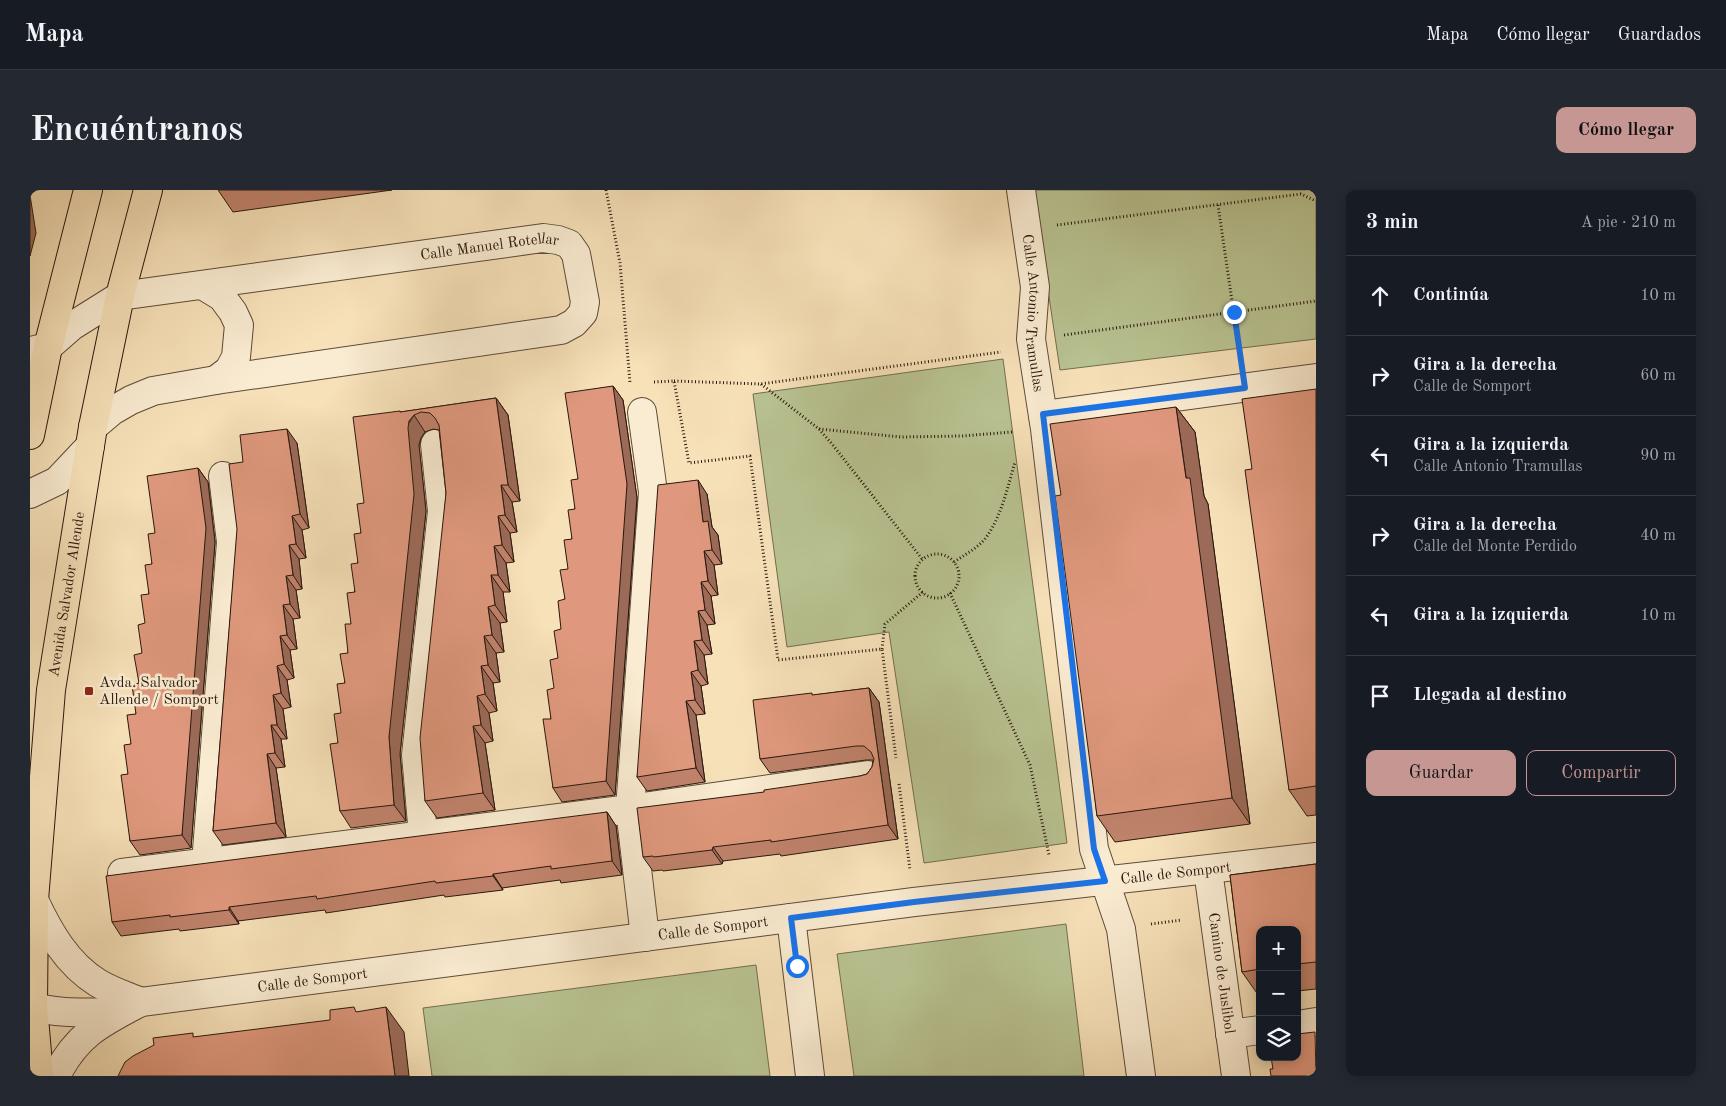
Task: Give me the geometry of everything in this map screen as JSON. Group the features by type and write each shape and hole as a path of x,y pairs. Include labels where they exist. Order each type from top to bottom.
{"main road":[{"path":"30,435 39,349 88,190"},
{"name":"Avenida Salvador Allende","path":"39,1076 32,1005 34,900 51,690 92,436 120,296 148,190"}],"street":[{"name":"Calle Antonio Tramullas","path":"1021,190 1035,287 1032,344 1044,422 1094,849 1121,928 1141,1076"},
{"name":"Calle Manuel Rotellar","path":"30,494 57,481 112,411 131,400 153,391 216,380 560,330 574,324 582,313 585,302 576,254 569,244 543,238 204,286 120,296 39,349"},
{"path":"204,286 222,297 233,312 239,325 236,357 229,370 216,380"},
{"path":"1044,422 1316,378"},
{"path":"642,412 653,492 630,809 645,937"},
{"path":"423,835 416,755 442,512 434,444"},
{"path":"206,863 231,542 223,476"},
{"path":"122,874 630,809 868,776"},
{"name":"Calle de Somport","path":"56,1076 72,1050 89,1032 104,1021 131,1007 914,902 1316,857"},
{"name":"Camino de Juslibol","path":"1208,870 1236,1076"},
{"path":"34,900 56,942 82,971 131,1007"},
{"path":"791,918 810,1076"},
{"path":"32,1005 73,1012 131,1007"},
{"path":"1301,1024 1316,1022"},
{"path":"1230,1034 1256,1031"}],"path":[{"path":"606,190 620,263 630,383 639,383"},
{"path":"1297,190 1301,194 1316,200"},
{"path":"1027,229 1301,194"},
{"path":"1218,206 1245,388"},
{"path":"648,382 760,384 1316,301"},
{"path":"674,381 689,464 750,456 778,660 882,650"},
{"path":"760,384 818,429 832,444 923,560"},
{"path":"818,429 901,437 962,436 1044,422"},
{"path":"954,562 981,544 990,532 1002,504 1016,459"},
{"path":"935,554 942,555 954,562 958,568 958,582 950,594 937,598 923,592 916,580 918,566 923,560 935,554"},
{"path":"897,767 882,650 885,624 923,592"},
{"path":"950,594 1030,764 1049,855"},
{"path":"898,776 910,873"},
{"path":"1143,926 1188,919"}],"green space":[{"path":"1033,190 1316,190 1316,339 1060,370"},
{"path":"1003,359 1067,843 924,863 889,632 787,647 753,394"},
{"path":"1066,924 1084,1076 854,1076 837,954"},
{"path":"756,965 770,1076 432,1076 423,1008"}],"building":[{"path":"613,386 627,484 606,781 553,788 543,719 551,719 547,690 554,688 550,660 558,658 554,631 561,629 558,601 565,599 560,570 568,569 564,540 572,539 568,510 575,509 571,480 578,479 565,393"},
{"path":"1316,389 1316,786 1289,790 1245,470 1252,469 1242,399"},
{"path":"496,398 508,485 501,485 505,515 498,516 502,545 494,546 498,575 491,575 495,605 488,607 492,635 484,636 488,665 481,666 485,694 477,696 481,725 473,726 483,793 425,801 420,738 446,493 439,425 430,413 421,412 414,415 409,421 408,428 414,494 389,737 394,805 340,811 330,744 338,743 334,714 341,713 337,684 345,683 340,654 348,653 345,624 351,624 347,593 355,592 351,564 358,563 354,534 361,533 357,504 364,503 353,417"},
{"path":"1176,407 1186,478 1190,478 1232,798 1097,816 1055,496 1061,495 1050,424"},
{"path":"287,429 300,514 292,516 296,544 289,545 293,575 286,576 290,604 283,605 287,635 280,636 284,664 277,666 281,693 273,695 277,725 271,725 275,753 267,754 276,823 213,831 237,529 229,464 243,462 240,435"},
{"path":"198,468 206,528 182,835 130,841 121,775 128,774 124,745 131,744 127,715 136,714 132,685 139,683 134,655 142,653 138,625 145,623 141,595 149,594 145,565 152,564 148,534 155,533 147,476"},
{"path":"698,480 703,522 708,521 712,550 704,551 708,581 701,582 705,610 698,611 702,640 694,641 698,670 691,672 695,700 686,701 696,768 637,777 658,485"},
{"path":"869,688 888,825 771,842 771,840 713,847 712,850 643,857 637,808 764,792 764,790 867,774 872,767 874,759 871,752 864,746 760,759 753,700"},
{"path":"607,812 612,861 551,869 551,866 493,874 493,876 436,883 435,881 317,899 316,896 229,907 229,910 112,922 106,876"},
{"path":"1316,864 1316,962 1301,964 1301,926 1256,926 1256,970 1242,972 1230,875"},
{"path":"354,1007 356,1012 386,1007 395,1076 118,1076 125,1062 154,1045 153,1038 193,1033 193,1037 330,1020 330,1010"},
{"path":"1315,1032 1316,1076 1271,1076 1270,1069 1273,1069 1272,1061 1301,1061 1301,1034"}],"place":[{"name":"Avda. Salvador Allende / Somport","path":"89,691"}],"route":[{"path":"797,966 791,918 1105,881 1094,849 1043,414 1245,388 1234,312"}]}
